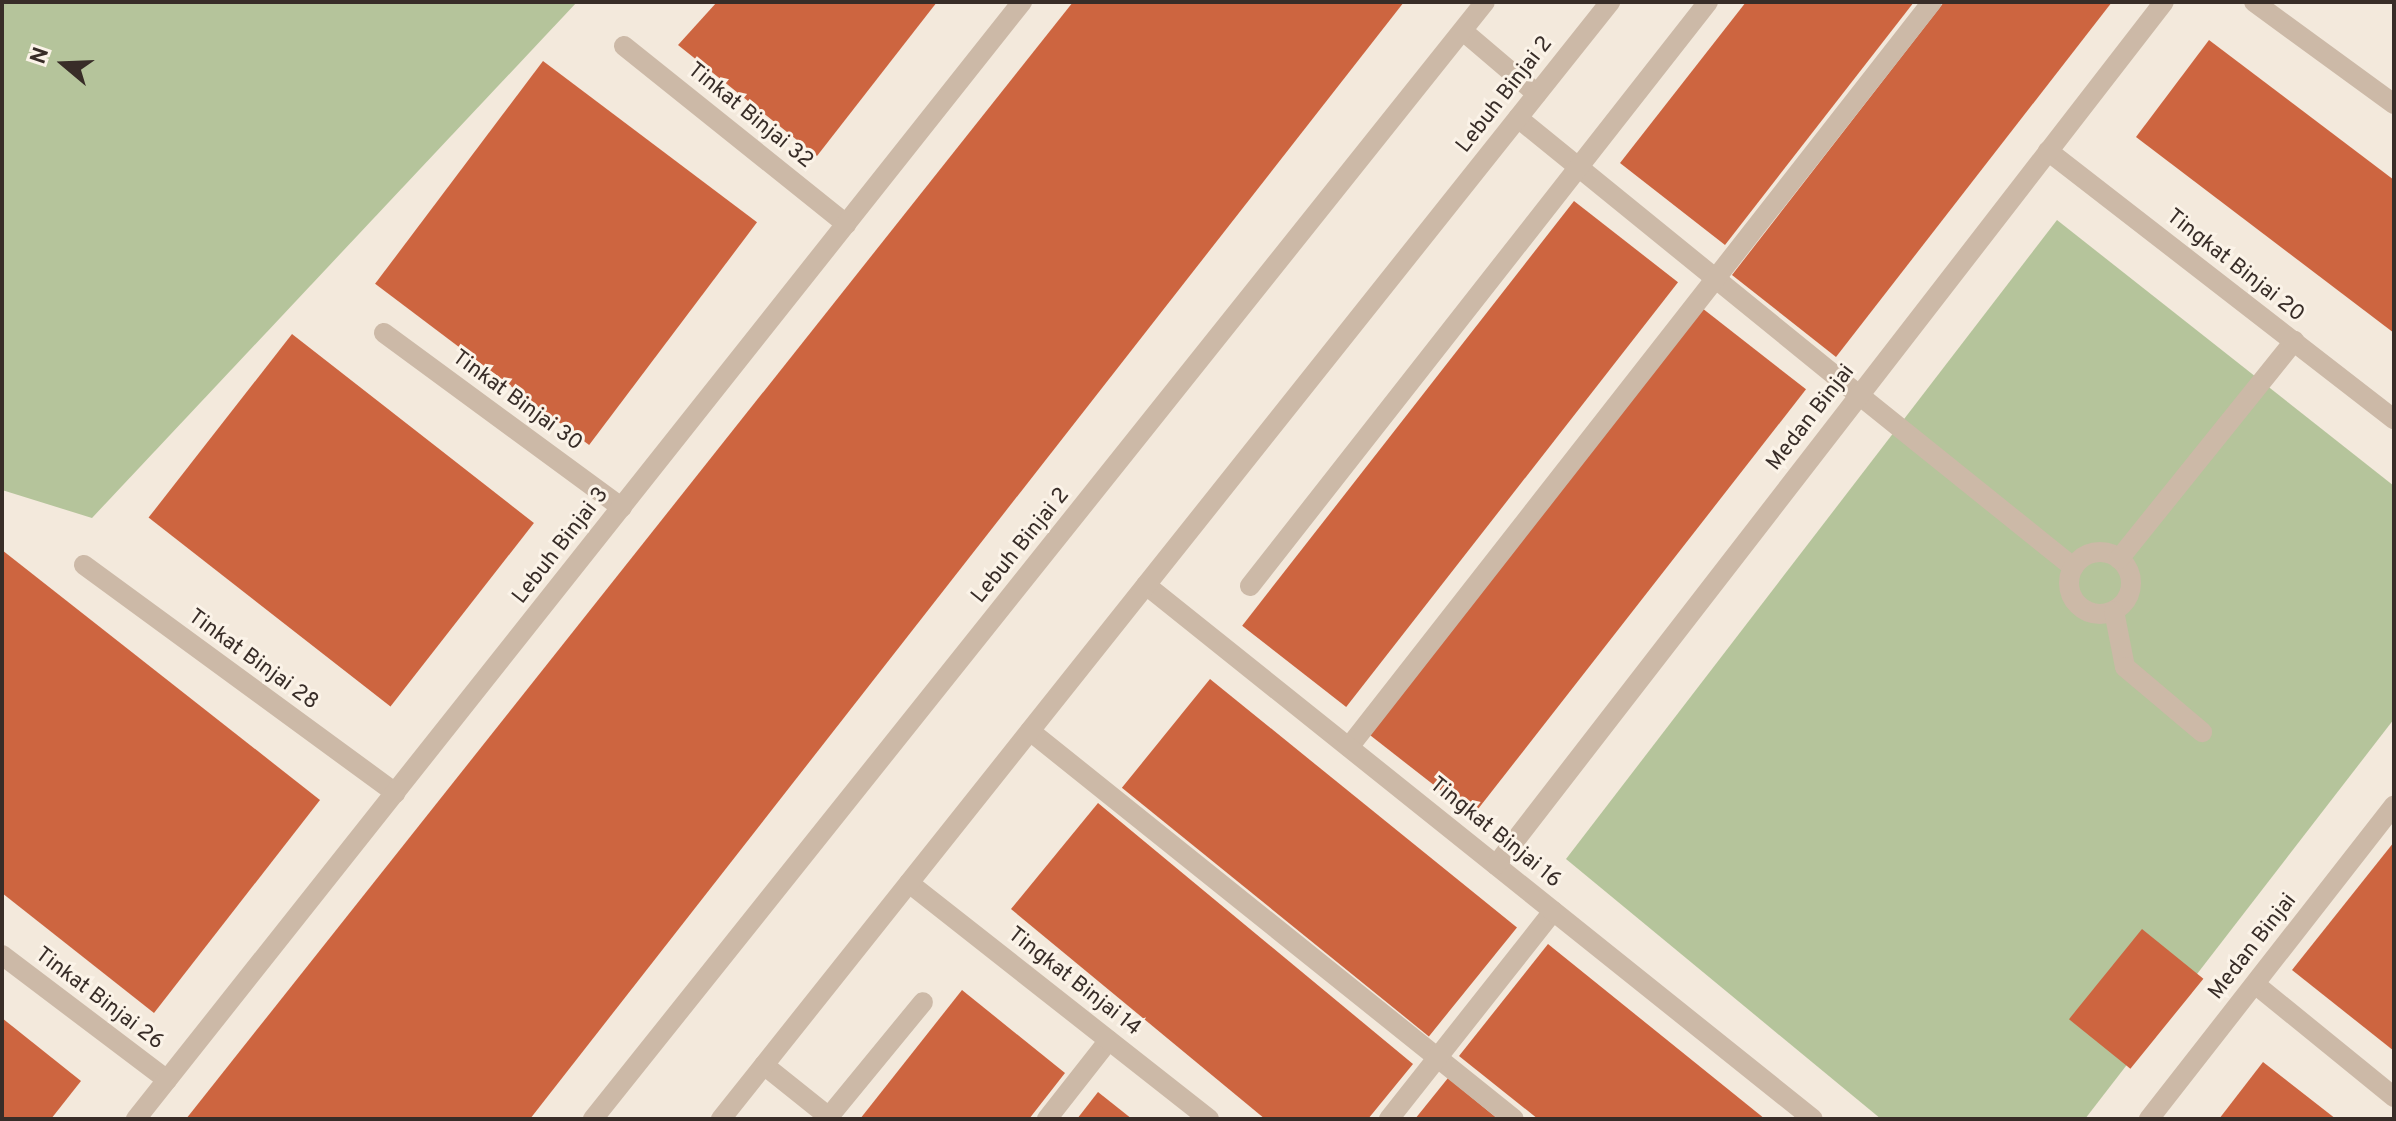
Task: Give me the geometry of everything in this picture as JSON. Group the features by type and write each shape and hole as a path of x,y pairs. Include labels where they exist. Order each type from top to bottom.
{"street":[{"name":"Lebuh Binjai 3","path":"136,1119 1022,2"},
{"name":"Lebuh Binjai 2","path":"593,1119 1485,2"},
{"name":"Lebuh Binjai 2","path":"721,1119 1610,2"},
{"path":"1250,586 1708,2"},
{"path":"1349,747 1932,2"},
{"name":"Medan Binjai","path":"1496,865 2164,2"},
{"path":"2254,2 2394,104"},
{"path":"1463,31 1537,94"},
{"name":"Tinkat Binjai 32","path":"624,46 846,224"},
{"path":"1518,118 2073,567"},
{"name":"Tingkat Binjai 20","path":"2048,151 2394,419"},
{"name":"Tinkat Binjai 30","path":"384,333 622,508"},
{"path":"2119,559 2294,341"},
{"path":"2096,551 2119,559 2128,570 2130,591 2114,611 2098,616 2078,607 2068,588 2073,567 2096,551"},
{"name":"Tinkat Binjai 28","path":"84,565 395,793"},
{"name":"Tingkat Binjai 16","path":"1146,585 1813,1119"},
{"path":"2114,611 2125,667 2202,732"},
{"path":"1030,731 1514,1119"},
{"name":"Medan Binjai","path":"2149,1119 2394,805"},
{"name":"Tingkat Binjai 14","path":"909,883 1209,1119"},
{"path":"1389,1119 1553,911"},
{"name":"Tinkat Binjai 26","path":"2,955 167,1080"},
{"path":"2255,984 2394,1096"},
{"path":"764,1065 828,1118 923,1002"},
{"path":"1047,1119 1109,1040"}],"green space":[{"path":"2,2 577,2 92,518 2,490"},
{"path":"2057,220 2394,486 2394,719 2085,1119 1881,1119 1566,859"}],"building":[{"path":"717,2 937,2 817,156 678,45"},
{"path":"1073,2 1404,2 530,1119 186,1119"},
{"path":"1746,2 1914,2 1725,245 1620,163"},
{"path":"1944,2 2112,2 1836,357 1732,275"},
{"path":"2209,40 2394,180 2394,333 2136,137"},
{"path":"543,61 757,222 589,445 375,284"},
{"path":"1574,201 1678,282 1346,707 1242,626"},
{"path":"1702,308 1806,389 1473,816 1369,734"},
{"path":"292,334 534,523 390,707 149,518"},
{"path":"2,550 320,800 154,1013 2,893"},
{"path":"1210,679 1517,928 1429,1036 1122,788"},
{"path":"1098,803 1413,1064 1368,1119 1265,1119 1011,909"},
{"path":"2394,842 2394,1051 2292,970"},
{"path":"2142,929 2203,979 2130,1069 2069,1019"},
{"path":"1548,944 1765,1119 1538,1119 1459,1056"},
{"path":"962,990 1065,1073 1029,1119 860,1119"},
{"path":"2,1018 81,1081 51,1119 2,1119"},
{"path":"2263,1062 2336,1119 2219,1119"},
{"path":"1448,1078 1498,1119 1415,1119"},
{"path":"1098,1092 1132,1119 1077,1119"}]}
